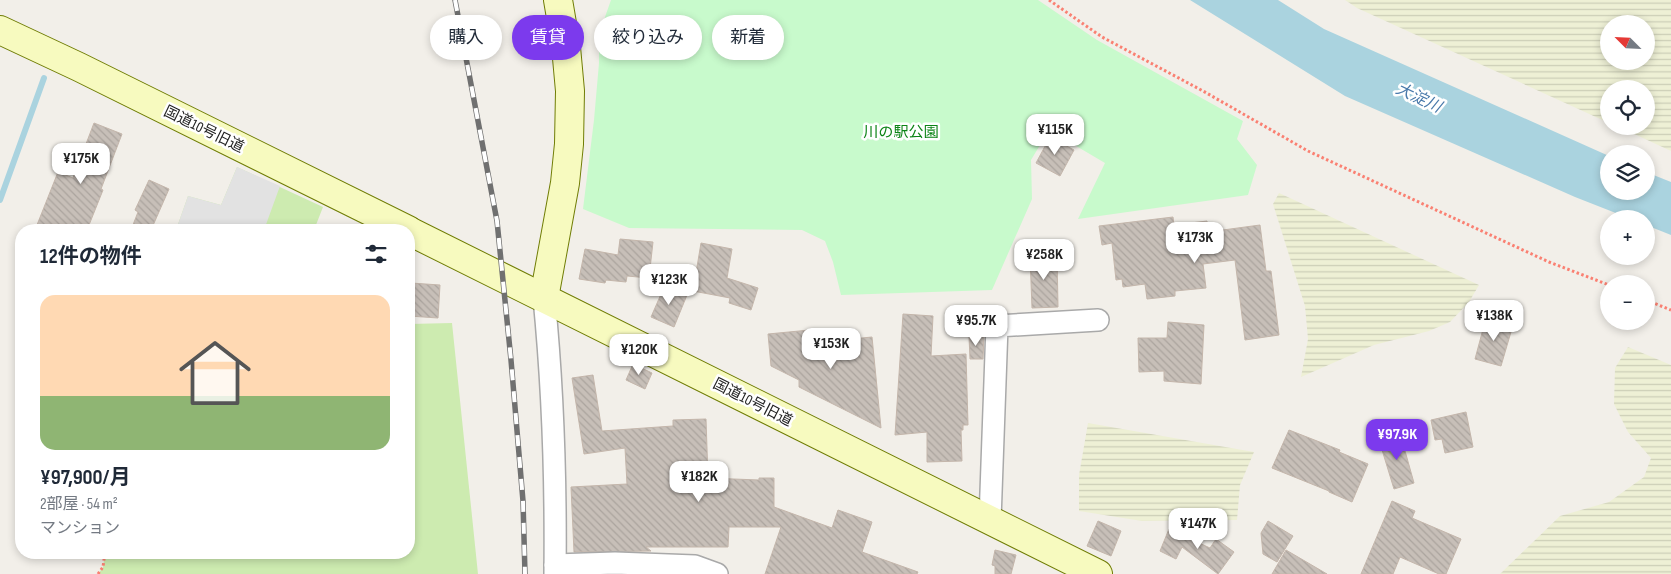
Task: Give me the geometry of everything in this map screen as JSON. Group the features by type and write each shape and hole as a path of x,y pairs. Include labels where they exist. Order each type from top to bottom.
{"street":[{"path":"558,0 567,56 570,90 566,183 544,298 556,506 555,570 615,563 695,566 717,574"},
{"name":"国道10号旧道","path":"0,30 79,67 396,224"},
{"name":"国道10号旧道","path":"415,234 1098,574"},
{"path":"990,520 997,326 1098,320"}],"path":[{"path":"1049,0 1102,37 1203,91 1308,151 1549,262 1600,282"},
{"path":"1655,304 1671,310"},
{"path":"98,574 104,567 105,559"}],"green space":[{"name":"川の駅公園","path":"611,0 1038,0 1097,40 1243,121 1237,139 1257,165 1248,195 1078,219 1105,163 1049,130 1031,160 1032,199 992,290 841,295 833,262 825,241 802,230 629,228 583,209 599,60 702,60 702,15 606,15"},
{"path":"1345,0 1671,0 1671,151 1636,135 1655,135 1655,80 1600,80 1600,119 1357,8"},
{"path":"237,167 323,207 316,224 178,224 188,196 221,205"},
{"path":"1279,193 1479,285 1469,302 1450,322 1429,331 1374,345 1301,377 1308,339 1305,306 1273,204"},
{"path":"452,323 478,574 98,574 103,567 104,559 415,559 415,324"},
{"path":"1628,347 1671,365 1671,574 1500,574 1560,516 1609,502 1644,477 1651,458 1628,432 1614,404 1615,368"},
{"path":"1088,423 1254,452 1240,485 1237,520 1142,521 1079,511 1079,475"}],"shaded area":[{"path":"237,167 280,186 266,224 178,224 188,196 221,205"}],"water":[{"name":"大淀川","path":"1190,0 1278,0 1324,29 1600,152 1600,200 1655,200 1655,176 1671,182 1671,235 1655,229 1655,210 1608,210 1345,96"}],"building":[{"path":"94,123 122,134 89,224 37,224 58,172 73,178"},
{"path":"1050,137 1074,150 1060,176 1036,163"},
{"path":"149,180 169,189 154,224 133,224 138,212 135,210"},
{"path":"1173,217 1174,225 1207,221 1208,232 1260,225 1266,271 1271,271 1279,335 1245,340 1235,260 1203,264 1206,288 1175,291 1175,296 1147,299 1145,284 1123,287 1122,279 1116,280 1112,243 1102,245 1099,226"},
{"path":"620,239 653,242 649,278 627,276 626,282 606,280 605,283 579,279 585,249 618,255"},
{"path":"701,243 732,249 727,278 758,288 751,310 729,303 730,298 693,291"},
{"path":"1057,255 1058,307 1032,308 1030,256"},
{"path":"415,283 440,285 438,318 415,316"},
{"path":"665,285 687,295 674,327 651,317"},
{"path":"903,314 933,316 931,356 966,354 968,425 963,425 963,430 961,430 962,461 927,462 927,432 895,435"},
{"path":"1486,318 1513,325 1501,366 1475,359"},
{"path":"1168,322 1204,325 1201,384 1164,381 1164,371 1139,372 1138,338 1167,338"},
{"path":"820,329 821,342 872,337 881,428 799,387 799,380 771,366 768,334"},
{"path":"969,336 984,336 983,359 970,359"},
{"path":"633,364 652,373 645,389 626,380"},
{"path":"593,375 602,431 673,426 673,420 706,419 708,478 759,480 759,478 774,478 774,507 832,528 838,510 872,522 862,552 918,572 917,574 765,574 781,527 729,527 728,547 646,547 651,551 574,552 571,487 627,484 625,448 584,454 572,378"},
{"path":"1466,412 1473,447 1445,453 1442,439 1435,440 1431,420"},
{"path":"1289,430 1340,450 1339,452 1368,464 1352,502 1272,468"},
{"path":"1400,433 1414,483 1394,489 1379,440"},
{"path":"1392,501 1415,511 1412,518 1461,539 1446,574 1439,574 1400,557 1393,574 1361,574"},
{"path":"1098,521 1121,531 1111,556 1087,546"},
{"path":"1268,521 1293,536 1277,562 1263,554 1261,533"},
{"path":"1169,529 1210,548 1216,539 1234,552 1218,574 1182,547 1176,559 1160,551"},
{"path":"995,550 1016,555 1011,574 995,574 995,566 992,565"},
{"path":"1286,550 1327,574 1272,574"}],"waterway":[{"path":"0,200 44,78"}],"railway":[{"path":"455,0 497,221 523,501 525,574"}]}
